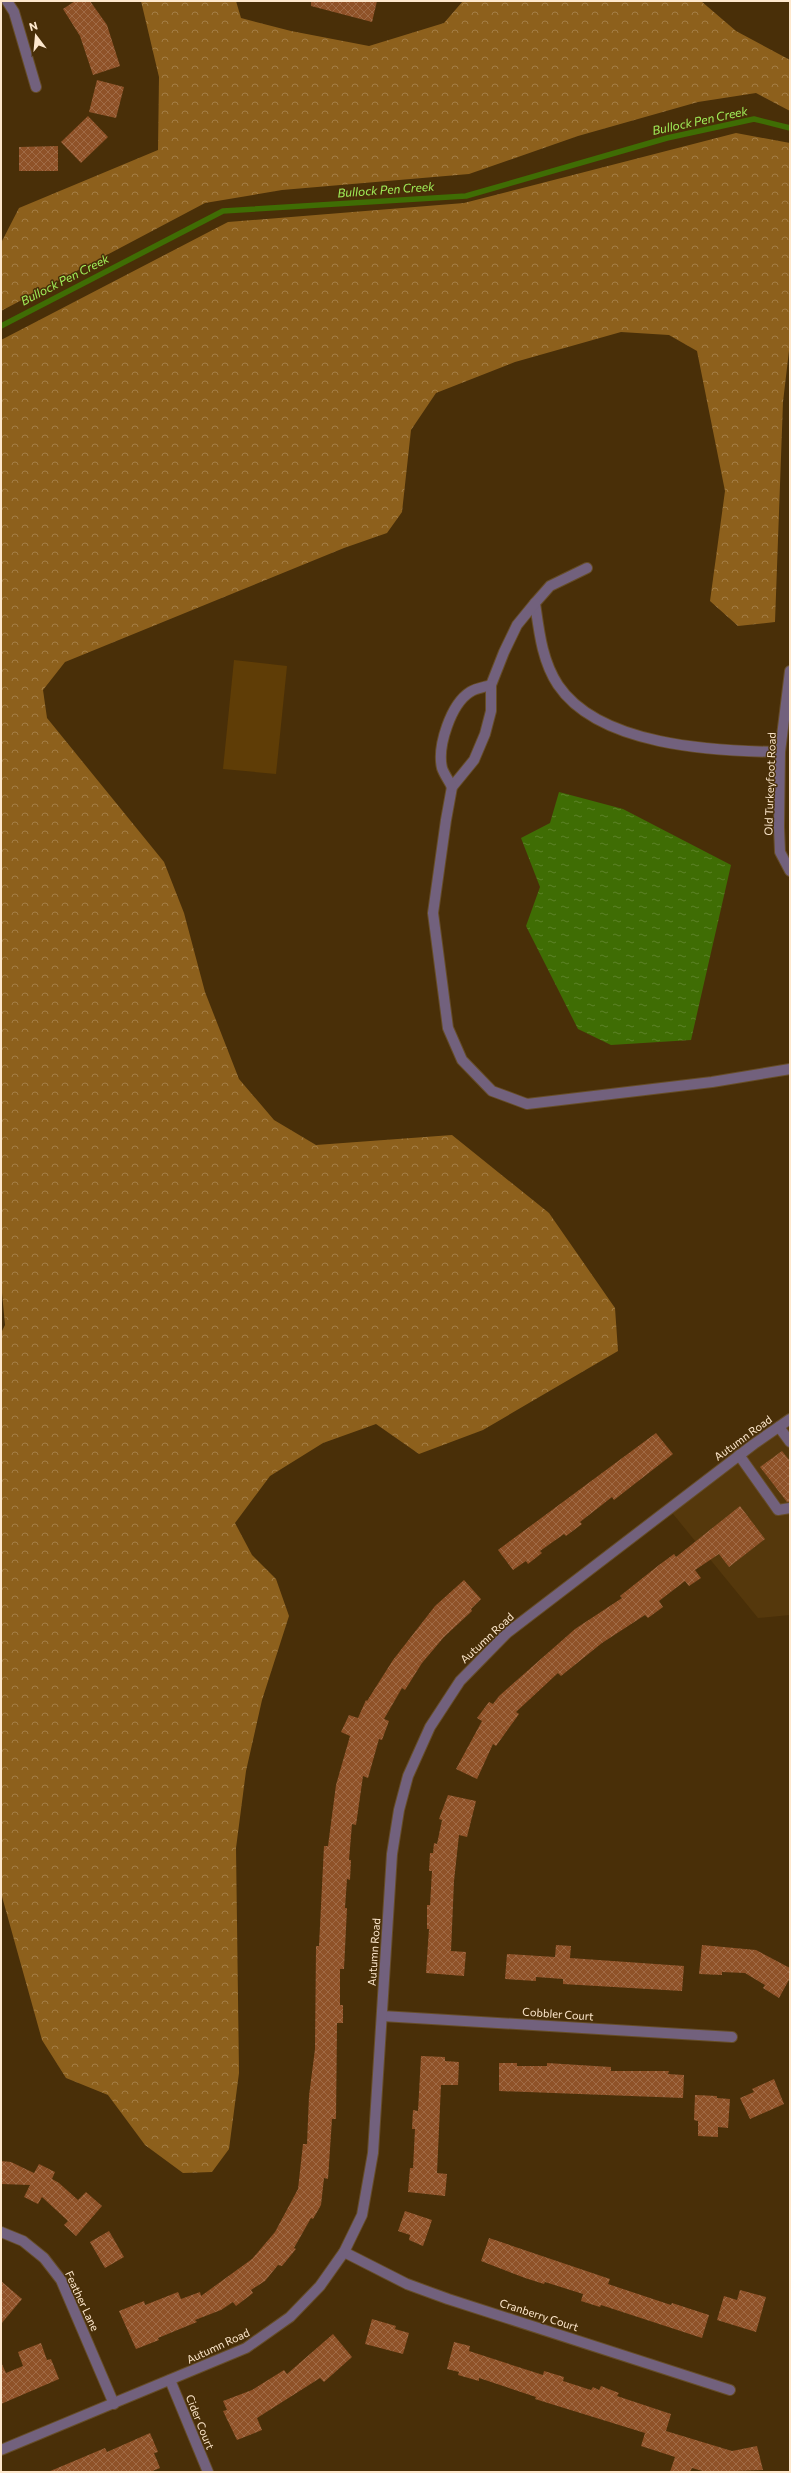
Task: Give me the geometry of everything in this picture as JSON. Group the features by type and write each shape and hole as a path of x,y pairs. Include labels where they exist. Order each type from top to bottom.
{"street":[{"path":"8,1 14,12 36,87"},
{"path":"587,568 550,586 517,625 491,686 491,711 485,734 474,760 452,787 433,913 448,1028 462,1060 492,1091 526,1104 712,1082 790,1069"},
{"path":"535,603 541,644 557,684 576,706 600,721 657,741 726,752 780,752"},
{"name":"Old Turkeyfoot Road","path":"790,671 780,752 780,852 790,871"},
{"path":"452,787 442,767 443,745 448,721 457,703 471,691 491,686"},
{"name":"Autumn Road","path":"1,2450 246,2348 271,2332 290,2317 320,2286 344,2252 362,2215 373,2153 392,1854 399,1810 408,1776 430,1727 460,1681 507,1632 739,1455 790,1419"},
{"path":"779,1426 790,1442"},
{"path":"739,1455 778,1510 790,1508"},
{"name":"Cobbler Court","path":"382,2016 732,2037"},
{"name":"Feather Lane","path":"1,2232 23,2241 44,2258 61,2280 114,2404"},
{"name":"Cranberry Court","path":"344,2252 407,2284 448,2299 730,2390"},
{"name":"Cider Court","path":"170,2380 208,2472"}],"shaded area":[{"path":"234,660 287,666 276,774 223,769"},
{"path":"790,1419 790,1615 758,1618 669,1509"}],"green space":[{"path":"141,1 236,1 241,18 291,31 369,46 444,23 463,1 701,1 736,31 790,60 790,111 756,93 698,102 578,136 469,174 282,190 205,203 1,311 1,243 19,208 158,150 159,77"},
{"path":"736,133 790,143 790,342 783,402 775,622 738,626 710,601 725,491 697,351 669,335 621,332 515,362 436,393 411,430 402,512 387,533 344,548 65,662 43,690 47,718 164,862 184,913 205,992 239,1079 274,1120 316,1145 452,1135 549,1213 615,1308 618,1351 483,1430 419,1454 376,1424 323,1443 270,1476 235,1523 252,1555 276,1579 289,1616 262,1700 246,1771 236,1848 239,2073 229,2149 212,2172 183,2173 145,2145 108,2095 66,2078 42,2040 1,1893 1,1333 5,1325 1,1282 1,340 228,222 464,203"}],"water":[{"path":"559,792 623,809 731,865 691,1040 611,1045 578,1029 526,926 540,887 521,838 550,823"}],"building":[{"path":"75,1 90,1 107,25 120,66 93,75 80,36 63,9"},
{"path":"311,1 377,1 372,22 311,6"},
{"path":"97,80 124,87 116,118 89,112"},
{"path":"88,116 108,137 81,163 61,142"},
{"path":"58,146 58,171 19,171 19,147"},
{"path":"656,1433 673,1454 614,1500 612,1497 580,1522 582,1524 566,1536 564,1534 540,1551 542,1553 528,1564 526,1561 513,1570 498,1550"},
{"path":"782,1451 790,1461 790,1502 787,1502 760,1467"},
{"path":"740,1506 765,1539 729,1567 719,1554 695,1570 701,1578 689,1586 685,1581 659,1601 663,1607 648,1618 645,1615 602,1643 561,1676 558,1673 516,1712 519,1714 496,1746 493,1744 477,1779 456,1769 482,1721 477,1718 489,1702 493,1704 499,1696 575,1629 622,1598 620,1596 659,1565 674,1554 676,1557"},
{"path":"464,1580 481,1599 471,1609 472,1611 444,1637 422,1663 405,1690 402,1688 384,1719 389,1721 382,1740 379,1739 368,1778 363,1776 356,1825 352,1824 349,1860 351,1860 350,1880 347,1879 345,1908 347,1908 344,1969 340,1969 340,2005 343,2005 343,2023 337,2023 336,2119 332,2119 328,2179 324,2178 321,2205 313,2219 311,2218 294,2248 296,2249 282,2266 278,2265 265,2281 251,2290 253,2293 236,2306 233,2302 221,2310 195,2320 197,2322 136,2349 119,2311 144,2301 145,2305 178,2292 181,2299 200,2292 201,2296 252,2259 275,2232 298,2189 303,2144 307,2144 309,2096 315,2049 316,1946 319,1946 324,1846 328,1846 336,1785 350,1736 341,1732 349,1715 358,1718 366,1700 367,1701 393,1660 435,1606"},
{"path":"448,1795 476,1801 467,1837 459,1835 454,1881 451,1951 466,1952 464,1976 426,1973 429,1929 427,1929 427,1905 430,1905 432,1871 429,1871 430,1853 433,1853 434,1843 437,1844 442,1820 439,1819"},
{"path":"556,1945 571,1946 570,1958 684,1966 682,1991 563,1984 563,1979 536,1977 536,1981 505,1979 507,1954 555,1957"},
{"path":"702,1945 756,1950 790,1968 790,1978 779,1998 763,1988 765,1985 745,1973 722,1972 722,1975 699,1974"},
{"path":"421,2056 445,2057 445,2061 459,2062 458,2085 441,2085 437,2173 447,2174 445,2196 408,2192 410,2168 413,2168 415,2129 412,2129 413,2110 418,2111"},
{"path":"499,2063 517,2063 517,2066 547,2066 547,2063 611,2067 611,2071 669,2071 668,2074 684,2075 683,2098 499,2091"},
{"path":"774,2079 784,2104 750,2119 740,2098 754,2092 752,2089"},
{"path":"695,2095 717,2096 717,2098 730,2099 728,2128 718,2127 718,2137 698,2136 698,2121 694,2120"},
{"path":"1,2161 11,2162 34,2173 39,2164 55,2172 52,2179 59,2183 78,2200 86,2192 102,2206 76,2236 64,2225 68,2221 42,2197 38,2204 24,2197 30,2185 1,2184"},
{"path":"405,2211 432,2220 423,2246 409,2240 410,2235 398,2231"},
{"path":"109,2231 124,2257 105,2268 90,2242"},
{"path":"489,2238 610,2279 608,2284 671,2305 672,2303 709,2315 702,2338 601,2305 600,2307 581,2301 583,2294 545,2282 544,2284 525,2278 481,2261"},
{"path":"1,2281 22,2299 1,2324"},
{"path":"740,2290 766,2297 756,2332 717,2320 724,2296 737,2300"},
{"path":"372,2319 396,2326 395,2329 409,2333 403,2354 365,2344"},
{"path":"333,2334 352,2357 324,2382 320,2378 257,2418 262,2430 237,2440 223,2411 227,2410 223,2401 252,2390 284,2370 287,2374"},
{"path":"454,2342 470,2346 469,2351 543,2375 544,2371 564,2377 563,2381 591,2390 593,2387 599,2390 601,2386 619,2393 617,2396 671,2414 666,2431 732,2451 757,2446 763,2470 706,2472 692,2468 690,2472 670,2472 675,2457 641,2446 645,2433 535,2399 536,2397 479,2378 479,2381 458,2375 459,2372 447,2369"},
{"path":"41,2343 47,2360 51,2359 59,2379 1,2404 1,2362 6,2373 23,2366 18,2352"},
{"path":"150,2433 158,2452 154,2453 160,2468 150,2472 48,2472 105,2448 107,2452"}],"waterway":[{"name":"Bullock Pen Creek","path":"1,326 223,211 466,196 667,138 754,119 790,128"}]}
